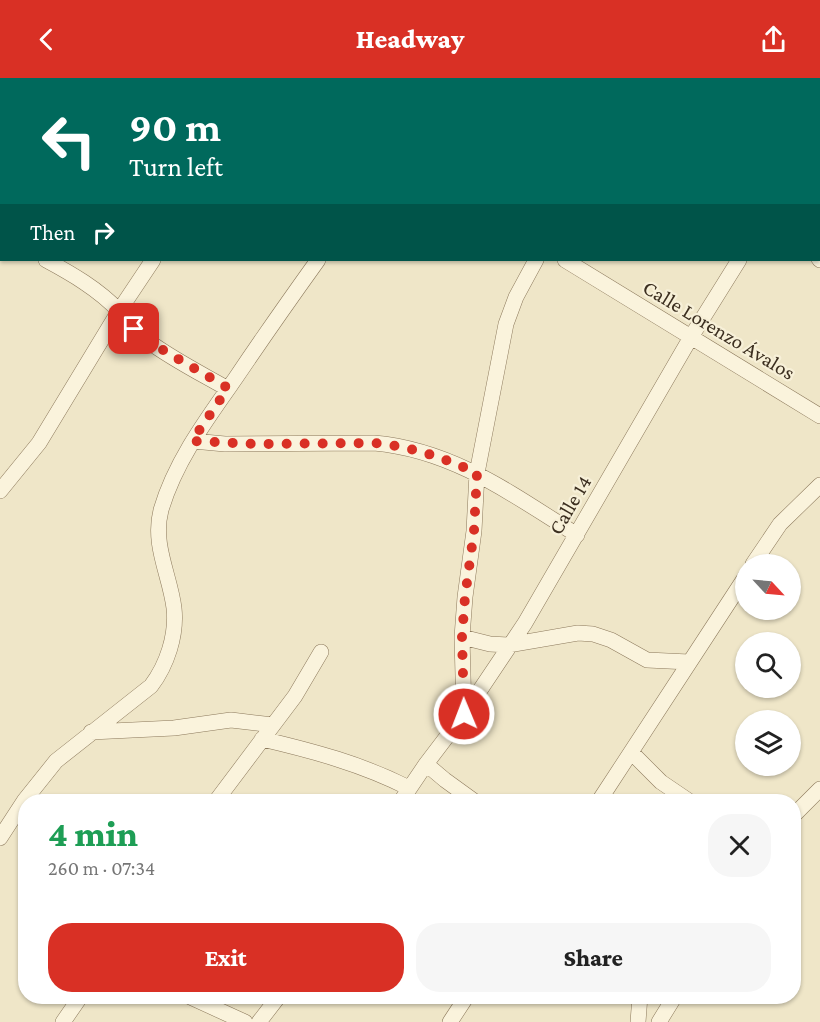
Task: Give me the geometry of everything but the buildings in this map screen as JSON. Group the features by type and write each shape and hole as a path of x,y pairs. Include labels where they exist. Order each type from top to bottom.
{"street":[{"path":"48,261 82,281 119,311 134,329 151,343 228,388"},
{"path":"0,490 39,443 119,311 152,261"},
{"path":"30,794 56,761 151,686 166,663 175,619 161,559 160,513 167,492 192,441 317,261"},
{"path":"464,714 462,637 474,531 477,473 506,324 516,297 535,261"},
{"name":"Calle Lorenzo Ávalos","path":"567,261 820,416"},
{"name":"Calle 14","path":"405,794 464,714 508,645 525,623 691,337 738,261"},
{"path":"192,441 225,444 374,443 394,445 446,459 477,473 577,535"},
{"path":"760,554 780,525 820,485"},
{"path":"604,794 735,593"},
{"path":"462,637 490,644 508,645 578,633 593,634 611,640 647,660 689,662"},
{"path":"221,794 306,681 321,652"},
{"path":"91,732 174,728 231,720 273,725"},
{"path":"262,739 340,759 389,778 405,794"},
{"path":"631,752 661,782 679,794"},
{"path":"426,764 464,794"},
{"path":"801,808 820,789"},
{"path":"0,838 18,810"},
{"path":"63,1022 75,1004"},
{"path":"206,1004 245,1022"},
{"path":"259,1022 273,1004"},
{"path":"450,1022 462,1004"},
{"path":"638,1022 639,1004"},
{"path":"659,1022 670,1004"}],"route":[{"path":"134,329 151,343 228,388 192,441 225,444 374,443 394,445 446,459 477,473 474,531 462,637 464,714"}]}
